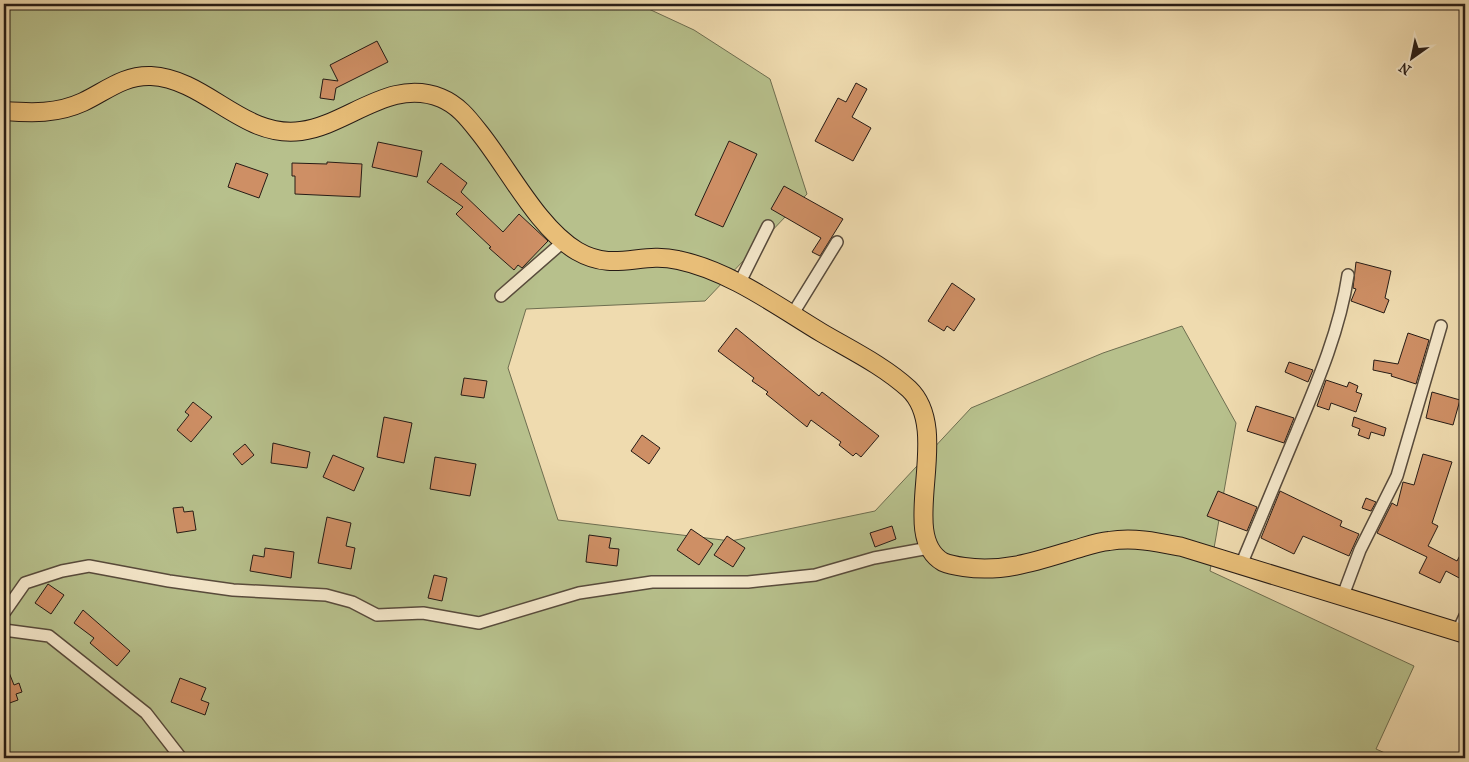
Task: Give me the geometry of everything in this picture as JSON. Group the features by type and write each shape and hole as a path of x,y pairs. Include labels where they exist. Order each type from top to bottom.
{"main road":[{"path":"4,111 35,113 60,110 84,101 106,88 131,77 150,76 168,78 186,84 262,128 298,132 316,128 372,102 408,93 424,93 439,97 466,115 496,152 548,228 575,250 601,262 665,257 697,264 739,284 792,315 872,363 908,388 919,401 926,418 927,466 923,531 929,548 942,561 982,570 1020,566 1106,541 1146,539 1182,547 1342,598 1463,627"}],"street":[{"path":"739,284 768,226"},
{"path":"501,296 564,241"},
{"path":"792,315 836,242"},
{"path":"1241,565 1311,399 1330,344 1345,293 1348,275"},
{"path":"1342,598 1360,550 1397,476 1441,326"},
{"path":"4,613 26,584 62,570 88,566 169,581 233,590 326,595 352,602 377,614 423,612 479,623 578,593 652,582 748,582 815,575 874,558 929,548"},
{"path":"4,630 49,636 146,713 181,758"}],"green space":[{"path":"4,4 638,4 694,30 770,79 807,194 705,301 526,309 508,368 558,520 731,541 875,511 971,408 1103,353 1182,326 1236,423 1210,571 1414,666 1376,749 1396,758 4,758"}],"building":[{"path":"377,41 388,62 336,88 334,100 320,98 323,79 338,81 330,65"},
{"path":"856,83 867,89 852,117 871,128 853,161 815,141 838,98 846,102"},
{"path":"729,141 757,154 723,227 695,215"},
{"path":"378,142 422,151 417,177 372,167"},
{"path":"327,162 362,164 360,197 295,194 295,176 292,176 292,163 327,164"},
{"path":"236,163 268,174 259,198 228,187"},
{"path":"441,163 467,183 461,192 503,232 519,214 548,241 522,268 518,265 514,270 489,248 491,247 456,214 463,207 427,182"},
{"path":"784,186 843,219 820,256 812,252 821,238 771,209"},
{"path":"1356,262 1391,271 1385,298 1389,300 1384,313 1351,301 1356,289 1353,288"},
{"path":"952,283 975,299 954,331 947,326 944,331 928,321"},
{"path":"736,328 819,396 822,392 879,436 861,457 856,453 853,456 839,445 841,442 811,420 807,427 766,394 768,392 752,381 754,378 718,351"},
{"path":"1408,333 1429,340 1416,384 1391,376 1392,374 1373,370 1374,360 1398,364"},
{"path":"1289,362 1313,370 1308,382 1285,372"},
{"path":"464,378 487,381 484,398 461,395"},
{"path":"1326,380 1347,387 1349,382 1358,386 1356,392 1362,394 1356,412 1331,403 1329,410 1317,406"},
{"path":"1432,392 1460,400 1453,425 1426,418"},
{"path":"193,402 212,417 191,442 177,430 189,415 185,412"},
{"path":"1256,406 1294,418 1284,443 1247,431"},
{"path":"384,417 412,423 404,463 377,457"},
{"path":"1354,417 1386,428 1384,436 1371,432 1369,439 1358,435 1360,429 1352,426"},
{"path":"642,435 660,448 649,464 631,451"},
{"path":"273,443 310,452 307,468 271,463"},
{"path":"245,444 254,455 242,465 233,454"},
{"path":"1423,454 1452,462 1432,523 1438,526 1428,546 1457,561 1465,546 1465,581 1446,571 1440,583 1419,573 1427,557 1377,533 1392,503 1397,506 1403,482 1414,485"},
{"path":"333,455 364,468 354,491 323,477"},
{"path":"435,457 476,464 470,496 430,489"},
{"path":"1218,491 1257,507 1247,531 1207,516"},
{"path":"1280,491 1342,521 1340,526 1359,534 1349,556 1303,536 1294,554 1261,538"},
{"path":"1366,498 1376,502 1371,511 1362,508"},
{"path":"183,507 184,512 193,511 196,530 177,533 173,508"},
{"path":"327,517 351,523 346,546 355,548 351,569 318,563"},
{"path":"892,526 896,539 875,547 870,533"},
{"path":"691,529 713,544 699,565 677,550"},
{"path":"589,535 611,538 609,548 619,549 617,566 586,562"},
{"path":"727,536 745,548 733,567 714,555"},
{"path":"265,548 294,552 291,578 250,571 253,555 264,557"},
{"path":"434,575 447,578 442,601 428,598"},
{"path":"48,584 64,595 51,614 35,603"},
{"path":"83,610 130,651 117,666 90,643 94,638 74,623"},
{"path":"4,660 14,685 19,683 22,692 16,694 18,700 4,705"},
{"path":"180,678 206,688 201,700 209,703 205,715 171,702"}]}
